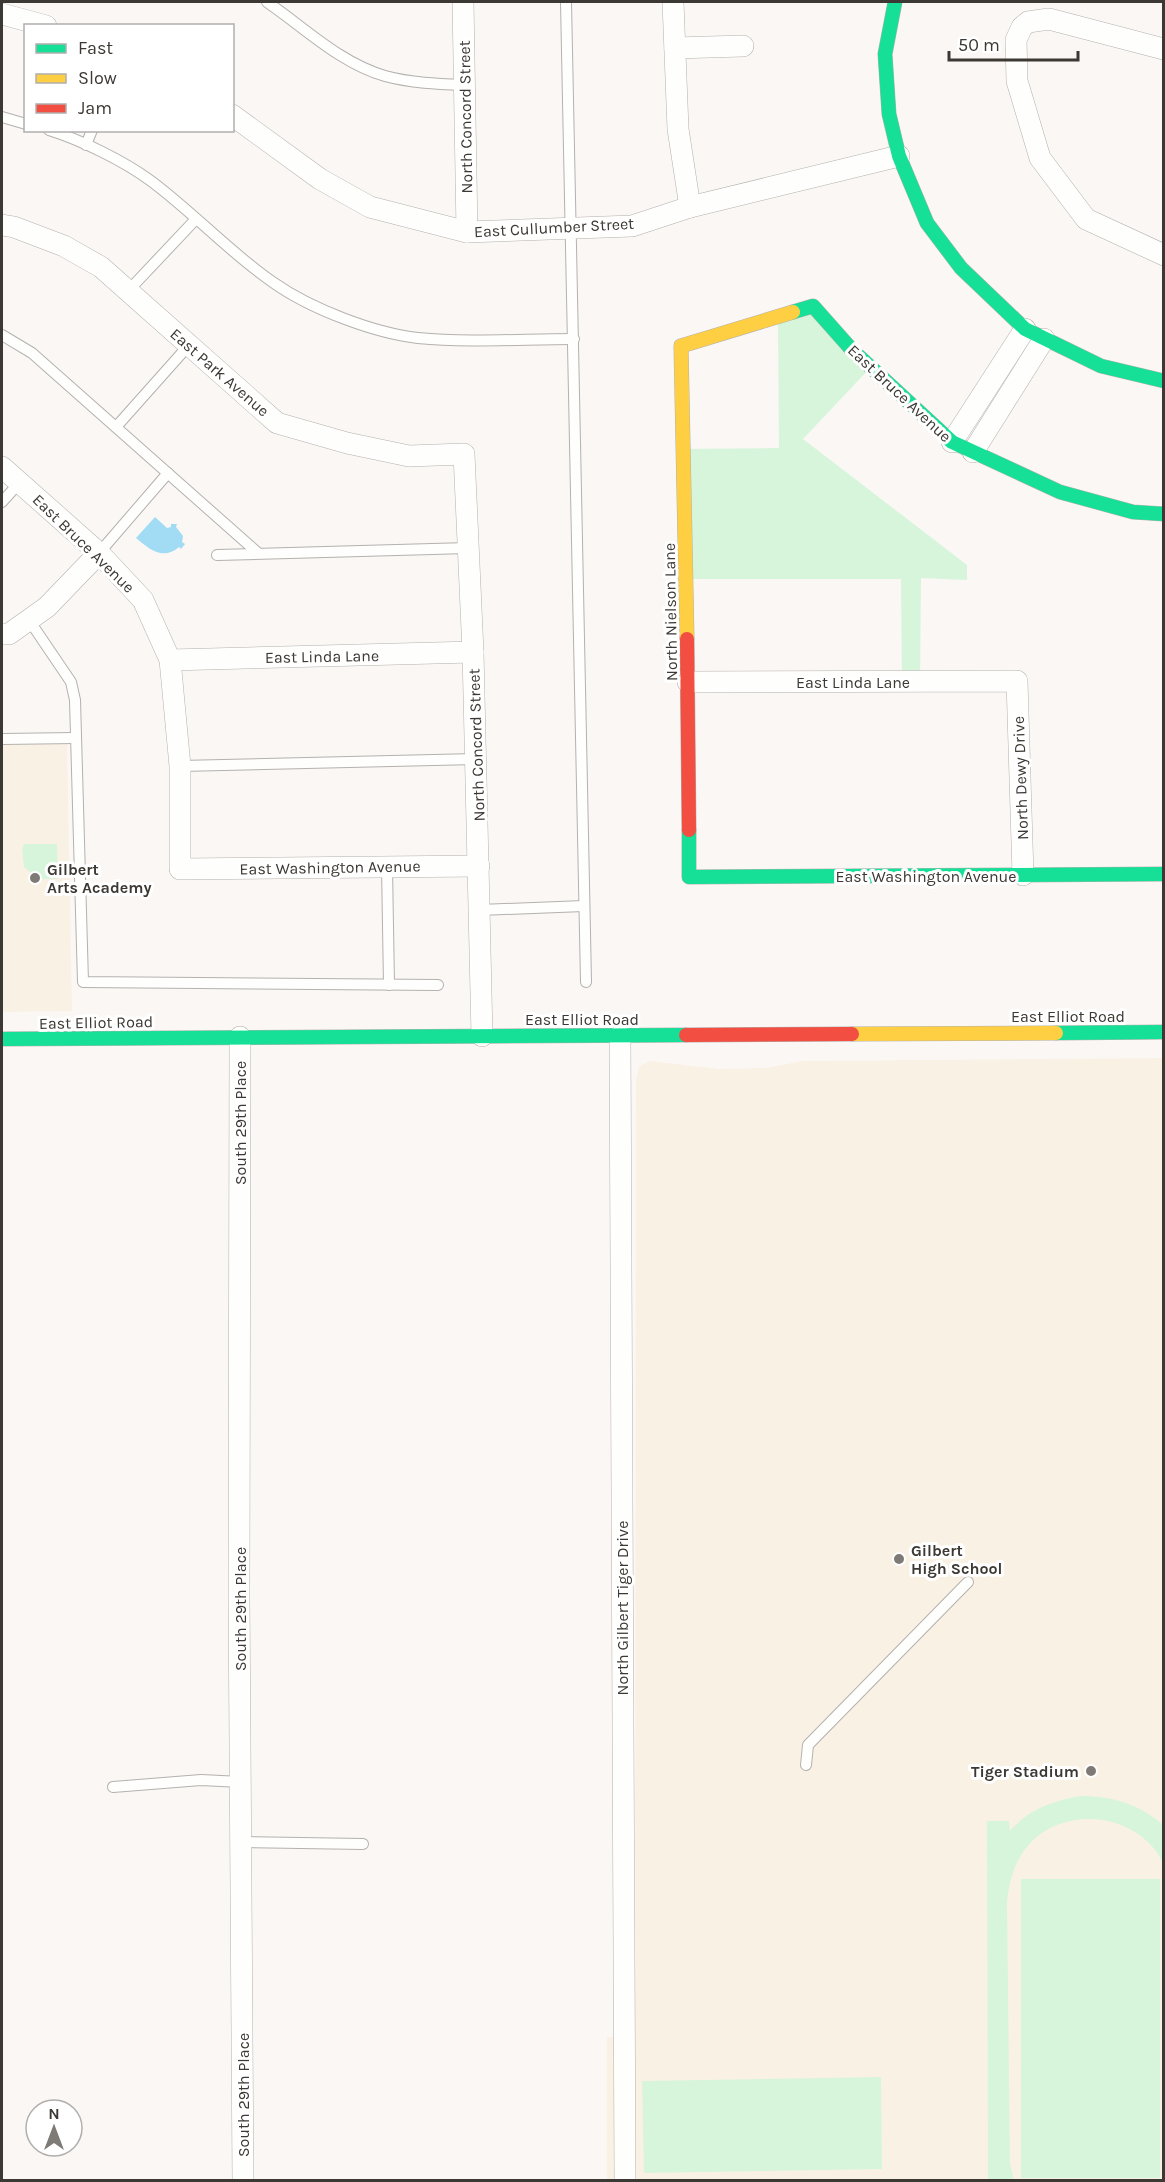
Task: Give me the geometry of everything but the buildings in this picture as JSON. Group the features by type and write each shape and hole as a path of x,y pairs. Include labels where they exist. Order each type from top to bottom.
{"street":[{"name":"North Concord Street","path":"463,2 467,232"},
{"path":"673,2 678,129 690,207"},
{"path":"895,2 885,54 889,114 899,156 927,223 962,268 1025,329 1101,366 1164,381"},
{"path":"2,14 39,24"},
{"path":"1164,50 1049,19 1028,22 1022,27 1016,40 1017,81 1040,158 1086,219 1164,255"},
{"path":"675,48 743,46"},
{"name":"East Cullumber Street","path":"234,116 320,179 370,207 467,232 632,226 690,207 899,156"},
{"name":"East Park Avenue","path":"2,225 14,227 64,246 101,267 277,423 347,443 409,456 464,454"},
{"name":"East Bruce Avenue","path":"681,346 813,306 852,350 952,442 1060,492 1133,512 1164,514"},
{"path":"952,442 1025,329"},
{"path":"973,452 1044,339"},
{"name":"North Nielson Lane","path":"681,346 688,682 689,877"},
{"name":"North Concord Street","path":"464,454 473,652 482,1036"},
{"name":"East Bruce Avenue","path":"2,467 68,528 99,553 143,600 170,660 180,765 180,869"},
{"path":"2,634 9,634 47,607 99,553"},
{"name":"East Linda Lane","path":"170,660 473,652"},
{"name":"East Linda Lane","path":"688,682 1017,681"},
{"name":"North Dewy Drive","path":"1017,681 1023,875"},
{"name":"East Washington Avenue","path":"180,869 479,866"},
{"name":"East Washington Avenue","path":"689,877 1164,874"},
{"name":"East Elliot Road","path":"2,1039 1164,1032"},
{"name":"North Gilbert Tiger Drive","path":"620,1036 625,2181"},
{"name":"South 29th Place","path":"240,1037 243,2181"}],"lane":[{"path":"267,2 325,45 355,63 385,76 426,84 464,86"},
{"path":"566,2 586,982"},
{"path":"2,117 24,123"},
{"path":"54,132 86,145 149,180 275,284 318,308 368,326 417,338 574,339"},
{"path":"86,145 91,132"},
{"path":"129,290 196,219"},
{"path":"2,335 32,354 258,554"},
{"path":"116,427 189,345"},
{"path":"99,553 168,473"},
{"path":"2,502 20,482"},
{"path":"217,555 468,548"},
{"path":"29,620 71,682 75,699 83,982 438,985"},
{"path":"2,739 76,738"},
{"path":"180,765 476,759"},
{"path":"387,867 389,985"},
{"path":"480,910 584,906"},
{"path":"806,1765 808,1744 968,1582"},
{"path":"113,1787 201,1780 241,1782"},
{"path":"241,1842 363,1844"}],"shaded area":[{"name":"Gilbert Arts Academy","path":"67,743 72,1011 2,1012 2,745"},
{"name":"Gilbert High School","path":"1163,1058 1163,2180 607,2180 607,2037 635,2037 636,1081 639,1067 649,1061 719,1069 766,1068 803,1061"}],"green space":[{"path":"813,306 871,367 803,439 967,565 967,580 921,578 920,681 902,681 901,579 686,579 684,449 779,448 778,316"},
{"path":"24,844 57,844 58,879 39,879 24,867 22,849"},
{"path":"1081,1796 1125,1803 1145,1812 1163,1825 1163,1863 1152,1846 1137,1833 1119,1824 1100,1820 1080,1820 1060,1824 1042,1833 1027,1847 1015,1866 1007,1902 1010,2164 1014,2180 988,2180 987,1821 1009,1821 1010,1831 1025,1817 1042,1807"},
{"path":"1021,1879 1160,1879 1160,2178 1021,2178"},
{"path":"881,2077 882,2169 644,2173 642,2081"}],"water":[{"path":"155,517 167,528 171,527 171,524 177,524 176,527 183,536 182,542 185,544 181,549 179,547 167,553 156,552 136,538"}],"traffic: fast":[{"path":"895,2 885,54 889,114 899,156 927,223 961,268 1025,329 1101,366 1164,381"},
{"path":"793,312 813,306 852,350 952,442 1060,492 1133,512 1164,514"},
{"path":"689,830 689,877 1164,874"},
{"path":"1056,1033 1164,1032"},
{"path":"2,1039 686,1035"}],"traffic: slow":[{"path":"687,639 681,346 793,312"},
{"path":"852,1034 1056,1033"}],"traffic: jam":[{"path":"687,639 689,830"},
{"path":"686,1035 852,1034"}],"place":[{"name":"Gilbert Arts Academy","path":"35,878"},
{"name":"Gilbert High School","path":"899,1559"},
{"name":"Tiger Stadium","path":"1091,1771"}]}
